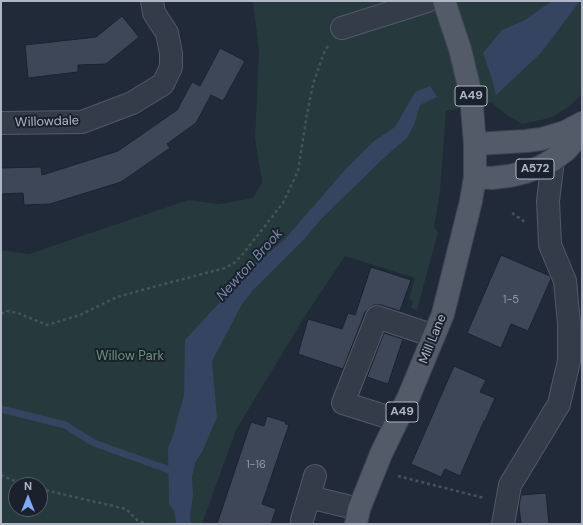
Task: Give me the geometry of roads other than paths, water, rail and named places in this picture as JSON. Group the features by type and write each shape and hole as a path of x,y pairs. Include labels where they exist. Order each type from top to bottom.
{"main road":[{"name":"A49","path":"444,1 460,49 471,95 475,144"},
{"name":"A572","path":"475,144 526,142 565,132 582,123"},
{"name":"A572","path":"475,177 492,178 526,172 540,167 553,160 566,150 582,132"},
{"name":"Mill Lane","path":"358,517 381,454 409,396 443,314 468,215 475,177 475,144"}],"street":[{"name":"Willowdale","path":"1,123 82,122 132,103 163,84 171,67 171,53 167,33 154,13 152,1"},
{"path":"342,28 427,1"},
{"path":"504,514 510,485 559,404 568,361 570,323 565,281 550,246 548,201 553,160"},
{"path":"397,420 343,403 377,317 434,336"},
{"path":"302,520 315,476"},
{"path":"309,497 358,517"}],"water":[{"path":"552,1 580,1 541,53 496,95 483,53 502,30 525,20"},
{"path":"430,86 437,97 420,105 414,125 407,138 387,155 322,218 307,236 253,290 241,306 212,361 217,417 203,450 195,463 192,477 193,495 190,517 191,524 175,524 176,521 174,511 169,504 168,448 184,395 185,340 220,302 240,275 284,240 345,170 374,141 395,127 415,92"}],"waterway":[{"path":"1,409 65,425 94,443 175,472"}],"water label":[{"name":"Newton Brook","path":"250,265"}],"park label":[{"name":"Willow Park","path":"130,357"}]}
